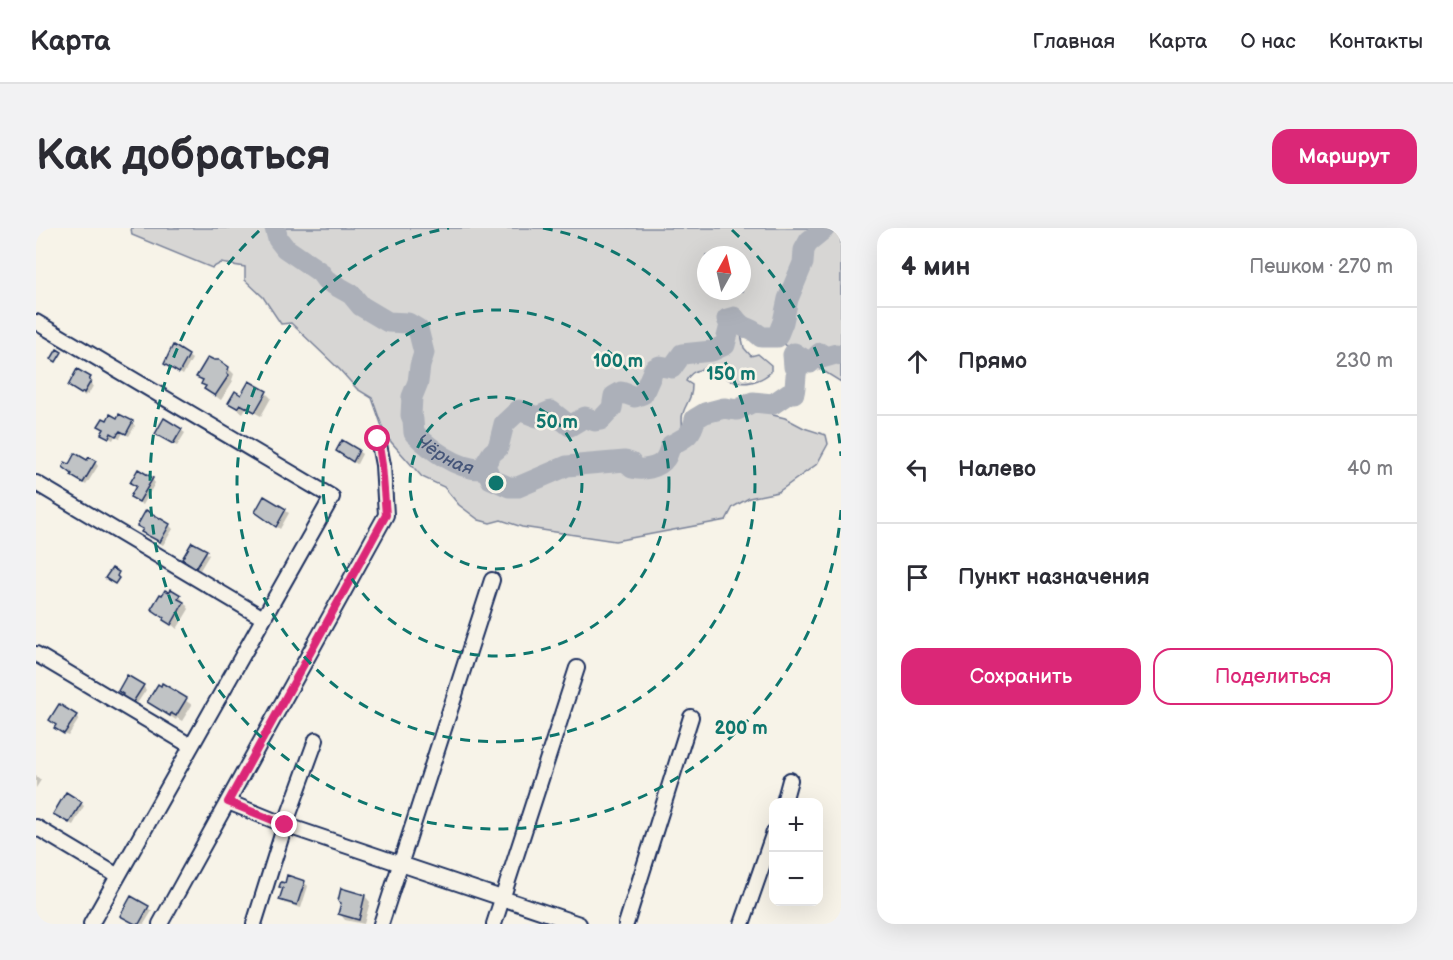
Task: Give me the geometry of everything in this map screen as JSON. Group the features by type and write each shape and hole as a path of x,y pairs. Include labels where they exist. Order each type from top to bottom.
{"street":[{"path":"36,322 332,497 91,924"},
{"path":"160,924 386,515 378,439"},
{"path":"36,483 264,618"},
{"path":"381,924 492,580"},
{"path":"36,654 191,746"},
{"path":"494,924 577,668"},
{"path":"626,924 691,717"},
{"path":"254,924 285,825 316,740"},
{"path":"784,798 790,780"},
{"path":"228,802 285,825 579,924"},
{"path":"36,827 118,876"},
{"path":"742,924 769,846"}],"shaded area":[{"path":"131,228 841,228 841,382 794,353 777,337 761,337 734,317 728,319 730,325 741,334 744,348 751,356 758,354 771,365 771,372 757,381 746,383 730,380 714,370 695,371 686,381 692,385 692,390 682,415 681,430 671,444 688,436 695,419 705,413 724,408 737,410 758,401 773,415 826,435 828,444 817,464 778,492 749,498 733,507 726,520 615,541 522,527 501,520 490,523 479,520 459,505 444,487 422,477 385,435 372,398 357,389 291,323 281,324 263,297 245,280 245,267 221,263 212,268 132,235"}],"building":[{"path":"173,345 189,355 179,373 164,364"},
{"path":"57,349 62,352 56,362 51,359"},
{"path":"208,357 219,360 229,367 227,373 229,375 215,396 204,389 206,386 201,384 203,380 196,377"},
{"path":"77,369 91,377 84,393 81,394 68,386"},
{"path":"249,381 267,391 255,412 240,404 237,408 228,403 235,391 241,395"},
{"path":"110,414 117,418 119,414 133,421 126,434 120,431 116,436 111,433 109,438 101,434 104,429 98,426 103,418 107,420"},
{"path":"164,418 182,429 173,444 155,434"},
{"path":"342,440 359,450 353,462 336,451"},
{"path":"75,453 87,460 89,457 96,461 83,483 71,476 72,474 63,467 65,462 69,464"},
{"path":"138,469 153,478 139,502 130,497 136,486 130,483"},
{"path":"264,496 286,509 276,527 255,512"},
{"path":"146,510 170,524 160,542 141,532 143,529 137,526"},
{"path":"192,542 207,550 196,568 182,559"},
{"path":"112,568 119,572 117,576 119,578 115,584 105,578"},
{"path":"171,589 181,595 178,599 184,602 171,625 151,609 160,594 162,595 165,590 169,592"},
{"path":"127,675 144,685 133,702 139,705 136,710 125,704 127,700 118,691"},
{"path":"162,683 187,698 176,716 171,713 170,716 147,702 158,684 161,686"},
{"path":"59,704 77,715 64,734 54,728 56,725 49,720"},
{"path":"66,792 82,802 69,823 53,814"},
{"path":"287,875 305,881 297,905 279,900 283,888 279,887 281,882 285,883"},
{"path":"341,888 365,895 359,920 338,914"},
{"path":"131,896 149,906 139,924 120,916"}],"waterway":[{"name":"Чёрная","path":"275,228 278,239 285,248 320,272 326,280 351,294 361,306 388,322 408,323 418,329 424,353 418,382 412,397 411,415 414,433 436,452 454,462 482,469 498,448 504,424 519,410 537,417 551,411 570,426 585,417 595,421 601,420 612,408 614,396 621,392 635,397 643,394 654,369 660,366 672,368 682,354 712,351 725,345 730,325 727,319 734,317 761,337 777,337 788,299 803,263 804,250 809,241 825,228"},
{"path":"482,469 488,472 491,479 509,487 518,487 567,466 625,461 631,463 632,468 636,469 655,467 665,459 671,445 690,432 695,419 705,413 724,408 737,410 753,402 773,404 789,393 794,393 797,369 794,367 794,353 810,363 820,353 822,358 841,355"}],"route":[{"path":"285,825 228,802 386,515 378,439"}]}
